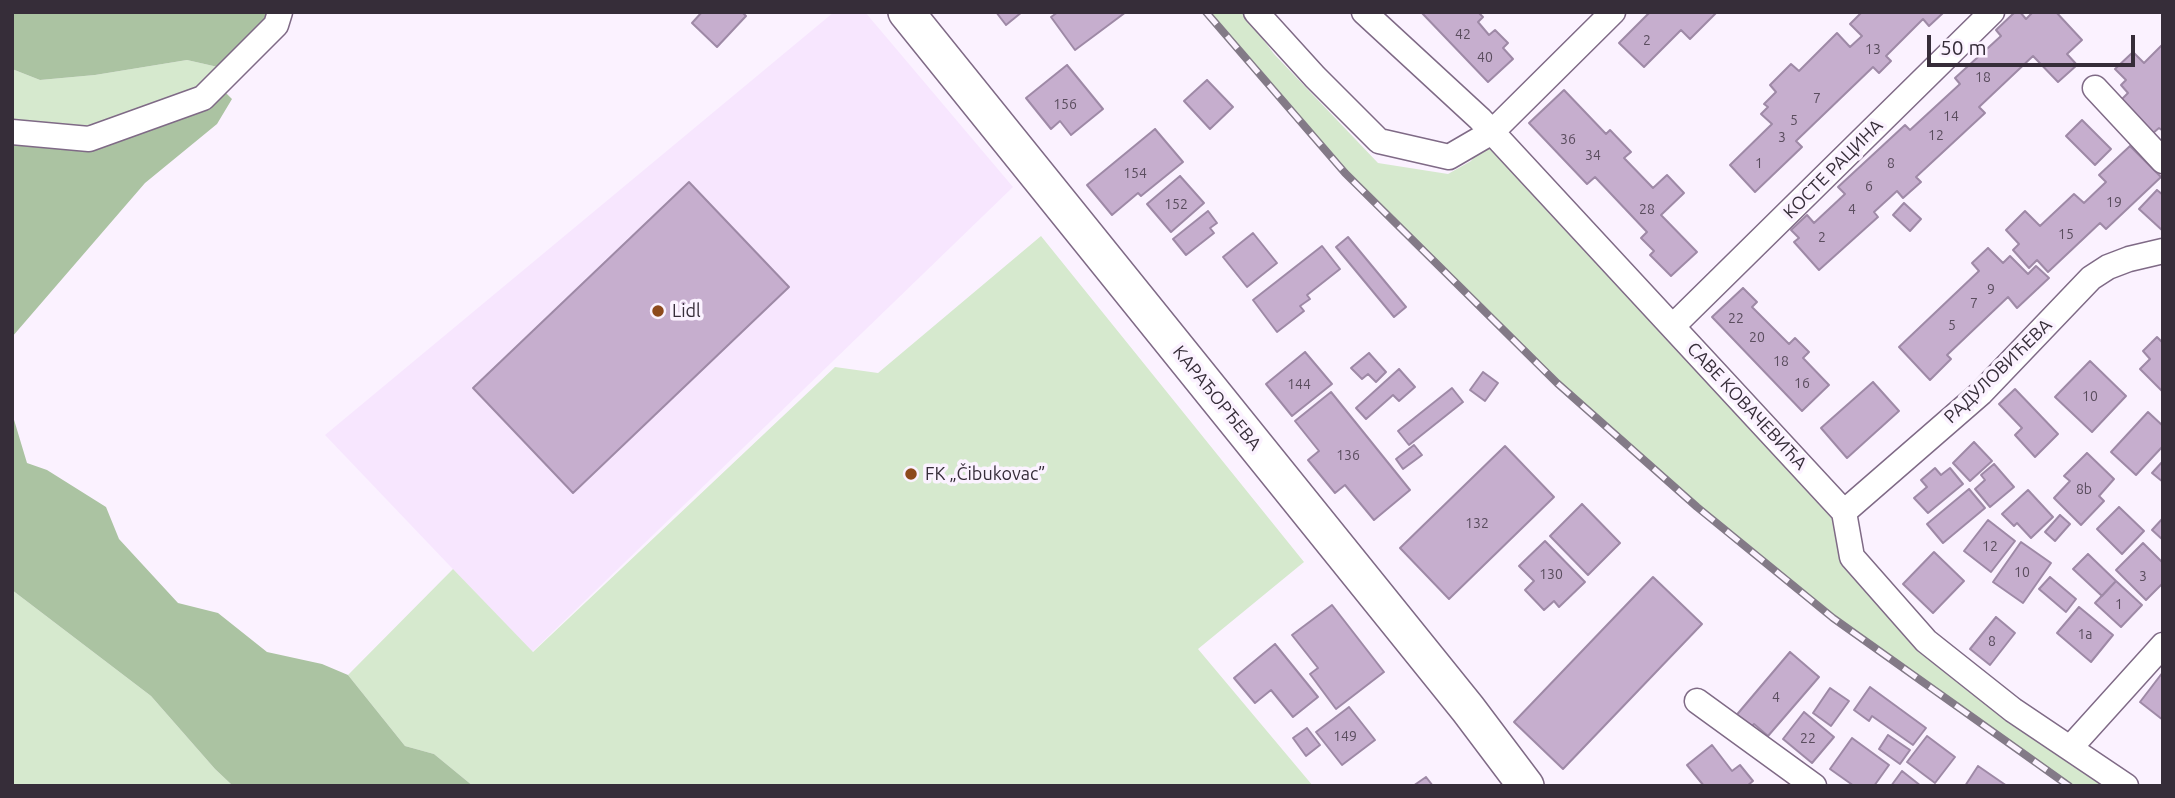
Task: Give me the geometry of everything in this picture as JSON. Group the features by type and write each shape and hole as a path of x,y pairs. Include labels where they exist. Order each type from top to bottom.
{"street":[{"path":"12,132 89,139 203,98 276,25 280,12"},
{"name":"КАРАЂОРЂЕВА","path":"906,12 1452,688 1526,786"},
{"path":"1256,12 1315,77 1379,141 1449,157 1492,132 1613,12"},
{"name":"САВЕ КОВАЧЕВИЋА","path":"1364,12 1492,132 1844,512"},
{"name":"КОСТЕ РАЦИНА","path":"1673,326 1992,12"},
{"path":"2095,88 2163,161"},
{"name":"РАДУЛОВИЋЕВА","path":"1844,512 1981,393 2091,278 2108,267 2129,259 2163,251"},
{"path":"1844,512 1852,557 1926,641 2013,710 2126,786"},
{"path":"2070,748 2163,645"},
{"path":"1697,701 1814,786"}],"shaded area":[{"path":"834,12 865,12 1013,187 532,652 325,435"}],"green space":[{"path":"12,12 280,12 231,70 187,60 95,75 40,80 12,69"},
{"path":"1206,12 1243,12 1274,54 1378,163 1448,174 1471,161 1492,132 1844,512 1852,557 1926,641 2126,786 2069,786 1833,618 1697,507 1557,383 1345,173"},
{"path":"187,60 231,70 203,98 89,139 12,132 12,69 40,80 95,75"},
{"path":"217,84 232,99 217,124 145,183 12,337 12,132 89,139"},
{"path":"1041,236 1304,562 1198,649 1313,786 473,786 434,754 405,746 348,675 453,569 533,652 835,367 878,373"},
{"path":"12,413 27,463 47,470 106,507 119,539 178,603 218,613 267,652 322,664 348,675 405,746 434,754 473,786 233,786 151,696 12,590"},
{"path":"12,590 151,696 233,786 12,786"}],"building":[{"path":"702,12 742,12 746,16 717,47 692,23"},
{"path":"996,12 1022,12 1006,25"},
{"path":"1058,12 1126,12 1075,50 1051,17"},
{"path":"1421,12 1478,12 1483,17 1478,22 1489,35 1495,30 1508,43 1503,48 1513,59 1488,82"},
{"path":"1650,12 1717,12 1690,39 1681,30 1644,67 1619,43"},
{"path":"1862,12 1943,13 1929,26 1923,19 1886,56 1891,61 1879,73 1873,67 1796,141 1802,147 1755,192 1730,165 1772,124 1761,114 1768,107 1764,104 1776,92 1770,85 1791,64 1799,71 1837,33 1850,47 1862,36 1850,24"},
{"path":"2015,12 2020,12 2026,19 2033,12 2056,12 2082,40 2067,54 2077,65 2058,82 2033,56 1979,107 1985,113 1916,177 1921,182 1903,198 1897,191 1874,212 1878,217 1819,270 1794,242 1799,238 1791,230 1807,215 1814,223 1845,194 1838,187 1905,125 1910,130 1960,84 1955,78 2001,36 1996,30"},
{"path":"2163,44 2163,131 2159,128 2153,133 2121,100 2128,93 2121,85 2126,80 2115,69 2133,52 2144,63"},
{"path":"1067,65 1103,109 1071,135 1060,121 1051,129 1026,98"},
{"path":"1207,80 1233,107 1210,129 1184,101"},
{"path":"1564,90 1606,134 1610,130 1631,152 1624,158 1653,188 1667,175 1684,193 1661,215 1697,252 1671,276 1650,255 1654,251 1641,238 1647,232 1595,177 1587,184 1529,123"},
{"path":"2082,120 2111,149 2095,165 2066,136"},
{"path":"1155,129 1183,162 1141,196 1138,193 1112,215 1087,185"},
{"path":"2130,146 2161,177 2106,229 2100,223 2048,272 2037,260 2029,268 2013,250 2019,244 2006,230 2025,211 2040,226 2074,194 2084,203 2106,182 2099,175"},
{"path":"1180,176 1204,203 1171,232 1147,204"},
{"path":"689,182 789,287 573,493 473,388"},
{"path":"2157,190 2163,195 2163,231 2139,209"},
{"path":"1904,203 1921,219 1910,231 1893,215"},
{"path":"1208,211 1217,223 1210,228 1214,233 1186,255 1173,239"},
{"path":"1253,233 1277,263 1247,287 1223,257"},
{"path":"1348,237 1406,307 1394,317 1336,247"},
{"path":"1322,246 1340,269 1307,295 1310,299 1300,306 1304,311 1277,332 1253,300"},
{"path":"1988,248 2003,263 2010,256 2028,274 2036,266 2049,278 2017,308 2008,297 1947,355 1951,359 1930,380 1899,347 1979,271 1972,263"},
{"path":"1743,288 1757,302 1752,307 1789,344 1795,338 1809,352 1803,358 1829,385 1802,411 1712,317"},
{"path":"2157,337 2163,343 2162,391 2140,369 2150,359 2143,351"},
{"path":"1305,352 1332,384 1292,416 1266,384"},
{"path":"1369,353 1386,372 1376,382 1368,374 1362,379 1351,368"},
{"path":"2090,361 2126,396 2092,432 2055,397"},
{"path":"1399,369 1415,387 1399,401 1393,395 1366,419 1356,408"},
{"path":"1483,372 1498,383 1485,401 1470,390"},
{"path":"1873,382 1899,411 1847,458 1821,428"},
{"path":"1452,388 1463,402 1409,445 1398,431"},
{"path":"2015,389 2058,434 2035,457 2015,435 2022,428 1999,404"},
{"path":"1331,392 1410,490 1374,520 1345,485 1335,493 1308,460 1319,451 1295,421"},
{"path":"2148,412 2163,426 2163,446 2136,475 2111,452"},
{"path":"1974,442 1992,461 1970,481 1953,463"},
{"path":"1414,445 1422,455 1403,469 1396,459"},
{"path":"1505,446 1554,497 1449,599 1400,548"},
{"path":"2087,453 2114,479 2099,496 2104,501 2081,525 2054,498 2070,481 2064,476"},
{"path":"2163,461 2163,482 2152,473"},
{"path":"1994,464 2014,487 1990,507 1975,489 1985,480 1981,475"},
{"path":"1935,468 1941,475 1950,468 1963,484 1928,513 1914,498 1927,487 1921,480"},
{"path":"1969,489 1985,508 1943,543 1927,524"},
{"path":"2028,490 2053,517 2031,538 2017,523 2014,526 2002,514"},
{"path":"1582,504 1620,543 1588,575 1550,536"},
{"path":"2119,507 2144,531 2122,554 2097,529"},
{"path":"2060,515 2070,524 2055,541 2045,532"},
{"path":"2163,518 2163,540 2152,530"},
{"path":"1988,520 2015,541 1991,572 1964,551"},
{"path":"1545,541 1585,582 1559,607 1554,601 1544,610 1525,590 1534,581 1519,566"},
{"path":"2021,542 2051,563 2023,603 1993,582"},
{"path":"2143,543 2163,563 2163,583 2146,600 2116,570"},
{"path":"1934,552 1964,581 1933,613 1903,584"},
{"path":"2088,554 2116,581 2102,596 2073,569"},
{"path":"1653,577 1702,624 1563,769 1514,722"},
{"path":"2050,577 2076,599 2066,612 2039,589"},
{"path":"2116,581 2142,605 2121,627 2095,603"},
{"path":"1332,605 1384,672 1336,709 1310,674 1318,668 1292,635"},
{"path":"2079,607 2113,635 2091,662 2057,633"},
{"path":"1996,617 2015,633 1990,665 1970,649"},
{"path":"1275,644 1318,697 1293,717 1271,690 1255,703 1234,678"},
{"path":"1790,652 1819,677 1768,736 1754,724 1749,730 1734,718"},
{"path":"2163,672 2163,720 2140,702"},
{"path":"1870,687 1926,728 1913,745 1872,716 1869,721 1854,710"},
{"path":"1830,688 1849,701 1831,726 1813,713"},
{"path":"1349,707 1375,740 1342,765 1316,732"},
{"path":"1804,712 1834,737 1812,763 1783,739"},
{"path":"1307,728 1320,745 1306,756 1293,738"},
{"path":"1888,735 1910,750 1900,764 1879,749"},
{"path":"1927,736 1955,757 1935,783 1907,762"},
{"path":"1852,738 1889,765 1874,786 1854,786 1830,769"},
{"path":"1712,745 1732,771 1740,765 1753,781 1747,786 1704,786 1687,765"},
{"path":"1978,766 2007,786 1965,786"},
{"path":"1902,771 1921,786 1891,786"},
{"path":"1426,777 1433,786 1413,786"}],"railway":[{"path":"1206,12 1345,173 1557,383 1697,507 1833,618 2069,786"}],"place":[{"name":"Lidl","path":"658,311"},
{"name":"FK „Čibukovac”","path":"911,474"}]}
